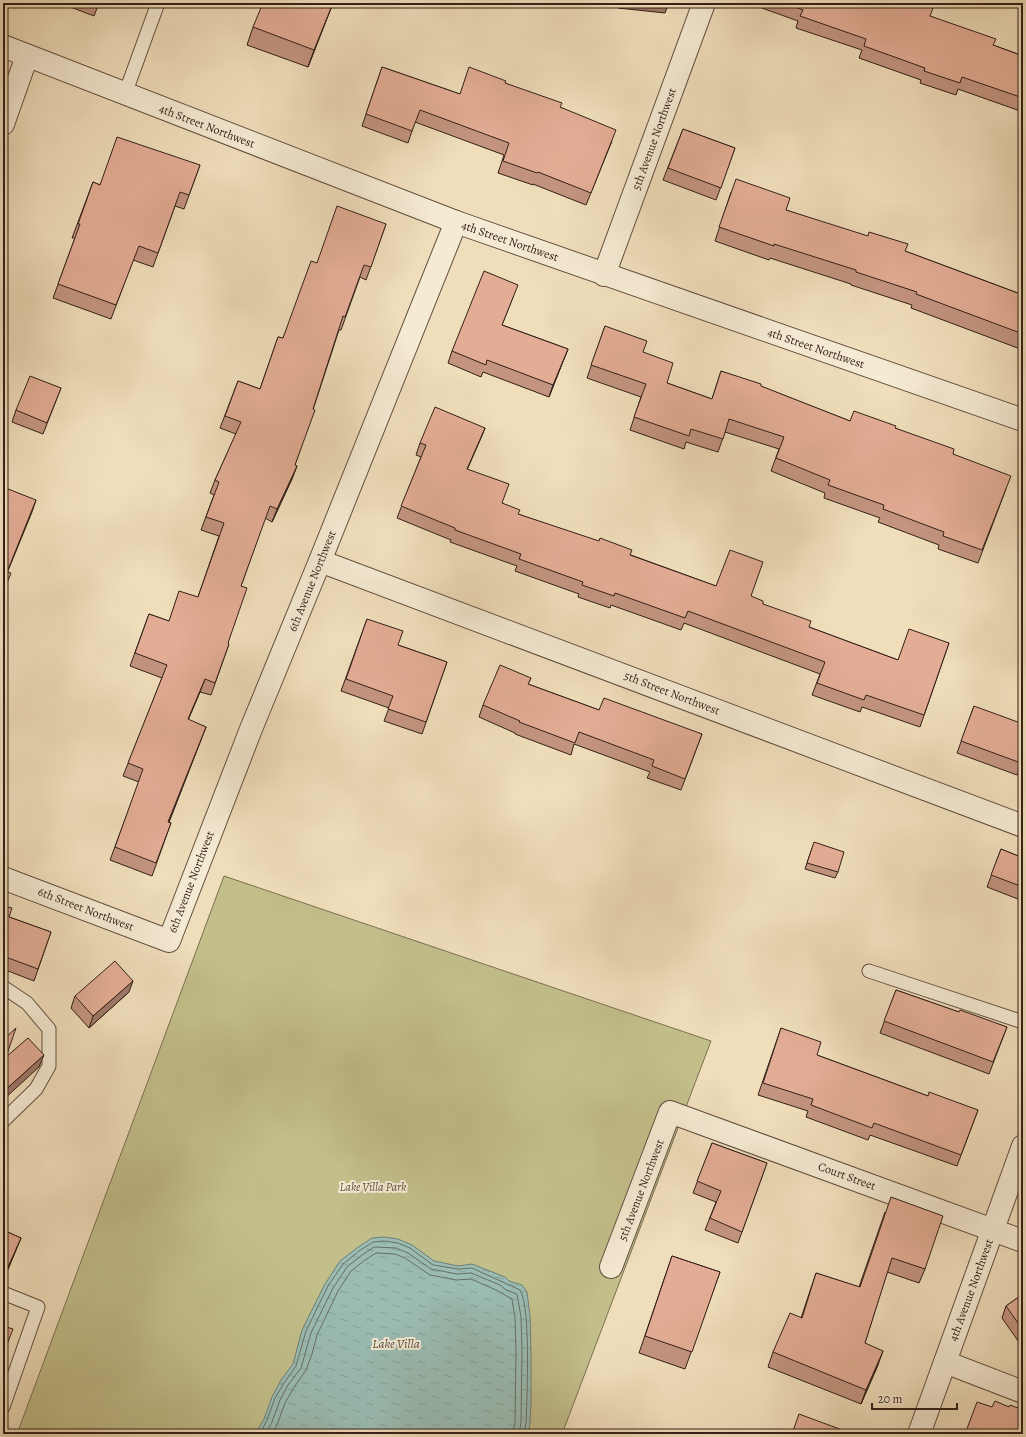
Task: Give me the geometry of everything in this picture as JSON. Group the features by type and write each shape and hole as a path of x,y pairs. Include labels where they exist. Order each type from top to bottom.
{"street":[{"name":"5th Avenue Northwest","path":"604,275 704,3"},
{"name":"4th Street Northwest","path":"3,46 456,222 604,275 1023,420"},
{"path":"3,124 27,56"},
{"name":"6th Avenue Northwest","path":"169,941 251,729 456,222"},
{"name":"5th Street Northwest","path":"320,561 1023,826"},
{"name":"6th Street Northwest","path":"3,878 169,941"},
{"name":"5th Avenue Northwest","path":"611,1267 670,1112"},
{"name":"Court Street","path":"670,1112 1023,1241"},
{"name":"4th Avenue Northwest","path":"919,1434 1023,1146"},
{"path":"945,1362 1023,1392"}],"lane":[{"path":"125,94 158,3"},
{"path":"869,971 1023,1022"},
{"path":"3,987 26,1003 49,1029 49,1066 36,1089 3,1121"},
{"path":"3,1293 38,1307 3,1407"}],"green space":[{"name":"Lake Villa Park","path":"224,876 711,1041 562,1434 17,1434"}],"water":[{"name":"Lake Villa","path":"384,1237 398,1239 412,1245 434,1261 458,1266 472,1264 505,1277 509,1281 522,1285 527,1292 530,1316 531,1403 528,1434 255,1434 264,1419 272,1397 281,1380 293,1364 302,1330 325,1284 340,1261 372,1238"}],"building":[{"path":"263,3 333,3 314,50 253,27"},
{"path":"785,3 917,3 933,8 930,16 996,39 993,45 1023,56 1023,98 962,77 960,83 924,71 925,68 864,46 866,39 800,16 803,10"},
{"path":"382,67 460,94 469,67 506,81 505,83 562,103 560,107 616,130 591,193 538,172 537,173 503,161 509,143 420,110 412,131 366,114"},
{"path":"683,129 735,148 721,188 668,168"},
{"path":"117,137 200,165 189,195 180,192 158,253 139,246 116,305 58,284 80,224 78,224 93,182 100,185"},
{"path":"736,179 790,198 786,210 868,236 869,232 908,244 905,251 1023,295 1023,334 916,294 917,292 856,272 856,270 774,244 774,246 719,227"},
{"path":"337,206 386,224 371,267 364,265 345,317 343,316 313,409 315,410 295,465 297,466 277,509 270,506 241,586 247,588 215,683 205,679 188,719 206,727 168,822 171,823 156,863 115,847 143,769 128,763 167,665 135,653 149,614 169,621 179,591 198,597 224,523 206,517 219,482 215,480 241,422 225,416 238,381 260,389 278,337 283,338 311,261 317,263"},
{"path":"484,271 518,285 502,325 568,349 553,385 487,360 486,365 452,351"},
{"path":"605,326 647,341 643,352 673,363 667,383 712,399 721,371 761,384 761,386 850,421 854,411 896,426 895,428 954,449 953,454 1011,476 982,550 943,536 944,532 883,509 884,505 828,485 830,480 776,458 784,437 729,419 723,439 691,429 689,436 634,417 646,384 591,365"},
{"path":"30,376 61,388 47,423 16,410"},
{"path":"435,407 485,428 467,469 509,484 502,503 520,510 518,514 599,541 600,538 632,550 630,555 716,586 730,550 763,562 751,596 763,601 763,604 811,621 809,627 898,660 909,629 949,643 924,715 866,695 864,700 817,683 825,662 688,611 685,618 615,593 614,596 582,585 583,582 519,559 521,554 455,530 455,528 401,506 426,445 420,443"},
{"path":"3,487 36,500 7,572 11,573 3,593"},
{"path":"367,619 403,631 398,645 447,662 426,722 388,709 393,696 346,679"},
{"path":"500,665 531,678 528,684 599,710 604,698 702,734 685,779 652,766 654,760 579,732 575,743 519,722 520,721 483,705"},
{"path":"974,706 1023,724 1023,759 1021,763 961,741"},
{"path":"814,842 844,852 838,872 807,863"},
{"path":"1001,849 1023,858 1023,887 991,875"},
{"path":"3,906 12,908 9,917 51,932 38,969 3,956"},
{"path":"115,961 133,981 93,1016 75,996"},
{"path":"896,990 959,1012 960,1010 1007,1027 993,1062 884,1021"},
{"path":"16,1028 6,1057 28,1038 44,1055 3,1092 3,1040"},
{"path":"781,1028 821,1042 817,1055 928,1096 929,1092 978,1110 961,1155 874,1123 872,1128 811,1105 813,1099 763,1083"},
{"path":"712,1143 767,1163 742,1232 710,1218 721,1191 697,1181"},
{"path":"891,1197 943,1216 925,1269 892,1258 865,1343 883,1351 866,1390 773,1352 790,1313 802,1318 816,1273 860,1287"},
{"path":"3,1230 21,1238 8,1267 3,1265"},
{"path":"672,1256 720,1272 692,1352 645,1336"},
{"path":"1023,1294 1023,1330 1006,1306"},
{"path":"3,1326 13,1329 3,1355"},
{"path":"995,1401 1009,1407 1010,1405 1023,1410 1023,1434 965,1434 977,1402 992,1407"},
{"path":"799,1414 853,1434 792,1434"}]}
